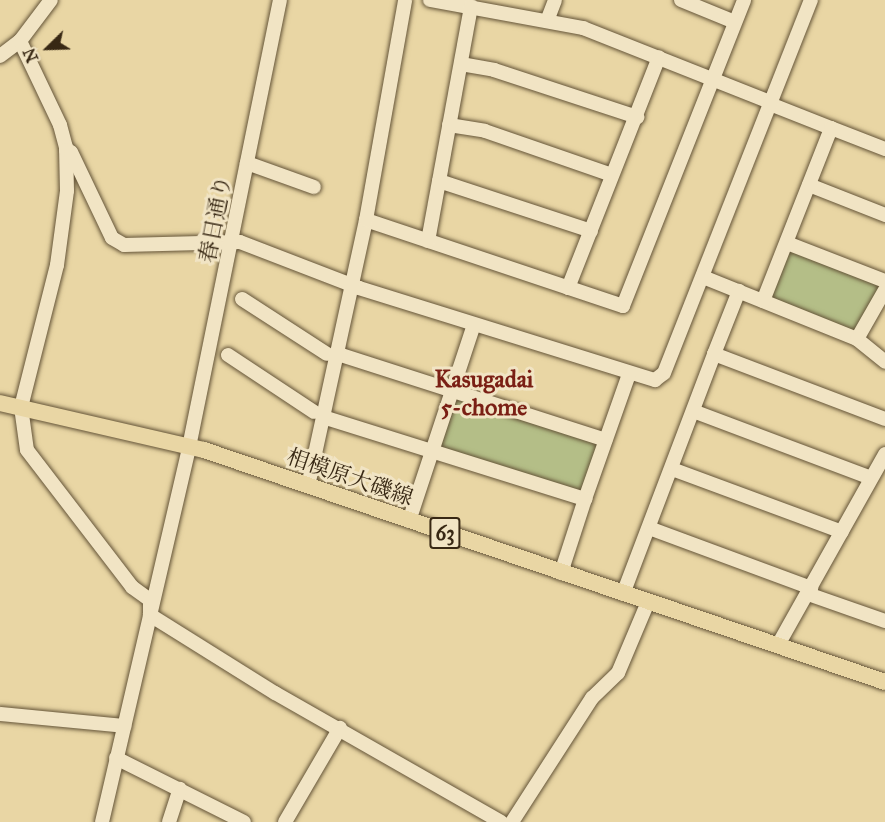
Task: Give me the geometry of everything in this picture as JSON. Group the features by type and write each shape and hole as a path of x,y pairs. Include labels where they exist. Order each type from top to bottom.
{"main road":[{"name":"相模原大磯線","path":"0,403 189,447 885,682"}],"street":[{"name":"春日通り","path":"102,822 189,447 280,0"},
{"path":"308,486 318,415 366,220 405,0"},
{"path":"430,0 468,4 583,28 885,149"},
{"path":"547,21 555,0"},
{"path":"681,0 735,22"},
{"path":"366,220 623,306 744,0"},
{"path":"66,150 71,152 112,238 124,245 232,241 474,325 648,380 664,373 811,0"},
{"path":"0,56 21,41 44,2"},
{"path":"428,241 460,64 468,4"},
{"path":"21,41 60,125 66,150 65,222 21,407 27,450 132,587 150,600 150,615 275,693 340,728 501,822"},
{"path":"568,288 659,57"},
{"path":"460,64 494,70 637,117"},
{"path":"449,124 484,131 612,175"},
{"path":"763,301 831,128"},
{"path":"247,163 314,187"},
{"path":"439,181 591,231"},
{"path":"809,185 885,215"},
{"path":"787,243 885,281"},
{"path":"703,277 857,339 883,356"},
{"path":"623,594 739,291"},
{"path":"857,339 885,291"},
{"path":"242,299 332,354 453,390 606,440"},
{"path":"409,521 474,325"},
{"path":"714,354 885,419"},
{"path":"228,355 318,415 585,499"},
{"path":"561,573 629,374"},
{"path":"693,411 878,473"},
{"path":"778,645 878,473 885,454"},
{"path":"672,469 842,532"},
{"path":"649,528 885,621"},
{"path":"512,822 592,698 618,673 648,602"},
{"path":"0,714 124,726"},
{"path":"285,822 340,728"},
{"path":"116,758 244,822"},
{"path":"169,822 180,789"}],"green space":[{"path":"790,249 883,286 862,337 770,299"},
{"path":"457,395 600,444 581,500 438,451"}],"district":[{"name":"Kasugadai 5-chome","path":"484,394"}]}
